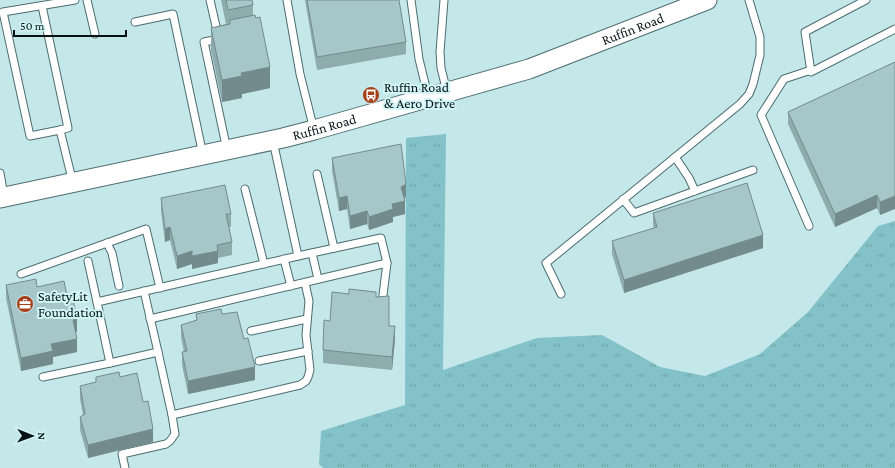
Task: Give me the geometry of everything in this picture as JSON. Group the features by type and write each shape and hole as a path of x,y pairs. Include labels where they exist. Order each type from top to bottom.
{"main road":[{"name":"Ruffin Road","path":"2,198 273,141 428,98 529,69 706,0"}],"lane":[{"path":"42,6 68,128 30,136 4,12 75,0"},
{"path":"87,0 95,34"},
{"path":"210,0 222,38 204,42 227,150"},
{"path":"287,0 300,74 314,130"},
{"path":"411,0 422,77 428,98"},
{"path":"444,0 440,52 441,68 447,92"},
{"path":"560,294 546,263 740,104 749,94 756,74 760,46 758,28 749,0"},
{"path":"811,70 805,32 866,0"},
{"path":"135,22 173,14 203,155"},
{"path":"809,226 761,115 784,79 811,70 811,72 895,28"},
{"path":"60,130 73,183"},
{"path":"273,141 298,256"},
{"path":"675,157 689,178 695,191"},
{"path":"623,199 634,213 753,170"},
{"path":"0,173 2,198"},
{"path":"317,174 334,248"},
{"path":"245,189 264,264"},
{"path":"21,274 146,229 160,288"},
{"path":"97,302 381,238 387,264 383,295"},
{"path":"107,243 112,253 119,286"},
{"path":"312,253 318,279"},
{"path":"284,259 291,286"},
{"path":"88,261 110,363"},
{"path":"150,319 387,264"},
{"path":"172,415 300,385 306,381 310,370 307,319 309,301 305,282"},
{"path":"126,468 122,454 166,444 173,438 175,430 144,291"},
{"path":"250,331 307,319"},
{"path":"259,361 308,351"},
{"path":"43,377 158,352"}],"green space":[{"path":"446,134 443,370 537,338 602,335 660,367 705,376 760,354 808,312 878,226 895,221 895,468 323,468 319,464 321,431 405,405 406,138"}],"building":[{"path":"226,0 252,0 253,5 228,10"},
{"path":"307,0 399,0 406,42 317,57"},
{"path":"255,15 256,18 260,17 270,67 241,73 242,76 222,80 211,28 230,24 230,20"},
{"path":"895,62 895,196 880,202 877,195 835,214 788,112"},
{"path":"401,144 406,184 401,187 405,201 392,204 393,209 369,217 367,211 350,216 347,196 339,198 332,158"},
{"path":"747,183 763,235 624,280 612,241 657,227 653,213"},
{"path":"225,185 231,214 226,214 232,242 217,245 218,251 192,256 192,251 177,256 170,227 165,229 161,198"},
{"path":"36,279 37,287 64,281 67,296 72,295 77,319 73,320 77,339 51,344 53,351 21,358 6,285"},
{"path":"349,289 376,292 376,297 389,296 389,326 395,326 392,357 323,350 324,320 330,321 332,292 349,294"},
{"path":"221,309 222,314 237,312 244,339 248,338 255,367 188,381 182,352 187,351 181,325 197,320 196,314"},
{"path":"119,372 120,377 137,373 143,402 148,401 153,429 88,445 80,417 85,414 80,386 96,382 96,377"}],"place":[{"name":"Ruffin Road & Aero Drive","path":"371,95"},
{"name":"SafetyLit Foundation","path":"25,304"}]}
